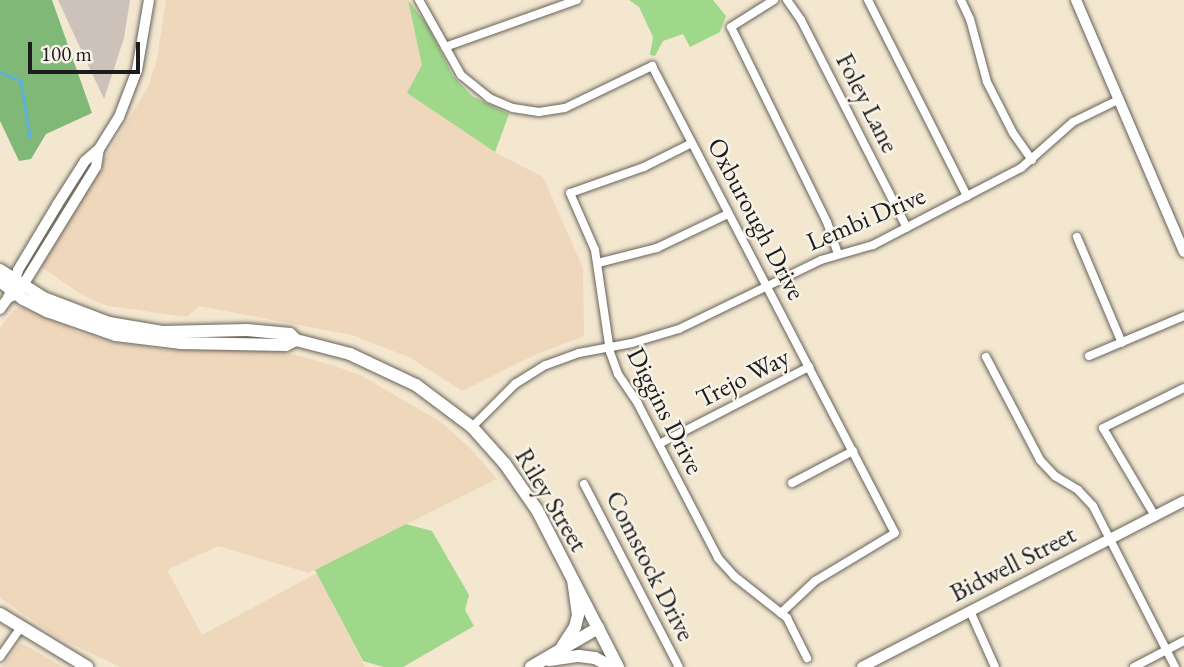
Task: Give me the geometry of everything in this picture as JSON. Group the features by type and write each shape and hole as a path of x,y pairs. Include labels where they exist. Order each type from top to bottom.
{"main road":[{"name":"Riley Street","path":"0,270 12,287 69,320 116,335 161,342 286,345 296,340"},
{"name":"Riley Street","path":"12,287 127,327 180,333 290,334 296,340 349,354 395,373 436,398 472,427 524,490 618,667"},
{"path":"214,342 227,336 266,337 274,332"},
{"path":"560,650 575,627 578,615 573,581"},
{"path":"0,614 87,667"},
{"path":"531,667 598,628"},
{"path":"531,667 553,659 579,656 595,658 612,667"}],"street":[{"path":"0,309 85,161 99,149 118,117 143,50 149,0"},
{"name":"Oxburough Drive","path":"419,0 461,75 480,93 503,105 528,111 555,110 575,105 652,66 895,533 815,581 781,613"},
{"path":"445,47 577,0"},
{"path":"774,0 731,27 827,222 838,254"},
{"name":"Foley Lane","path":"787,0 801,20 907,228"},
{"path":"868,0 967,196"},
{"path":"961,0 970,19 987,82 1013,133 1032,160"},
{"path":"1076,0 1184,252"},
{"name":"Lembi Drive","path":"472,427 502,395 530,373 562,358 679,329 838,254 873,245 1032,160 1073,122 1118,100"},
{"name":"Diggins Drive","path":"692,143 645,167 570,193 590,236 598,263 609,347 618,374 724,566 781,613 794,628 807,658"},
{"path":"12,287 96,167 99,149"},
{"path":"74,201 73,193 85,174 85,161"},
{"path":"598,263 657,248 729,214"},
{"path":"1077,237 1122,343"},
{"path":"1089,356 1161,323 1184,316"},
{"path":"986,357 1040,460 1088,500 1175,667"},
{"name":"Trejo Way","path":"659,444 809,367"},
{"path":"1154,516 1103,428 1184,388"},
{"path":"792,483 853,452"},
{"name":"Comstock Drive","path":"583,484 678,667"},
{"name":"Bidwell Street","path":"862,667 1184,501"},
{"path":"970,611 995,667"},
{"path":"0,656 21,628"},
{"path":"1134,667 1184,641"}],"shaded area":[{"path":"58,0 130,0 124,38 104,99"},
{"path":"166,0 408,0 423,65 494,152 543,177 583,268 584,336 535,355 462,391 411,358 352,335 199,306 187,317 108,306 82,295 40,266 148,87 157,59"},
{"path":"20,307 83,334 115,342 168,350 270,348 360,375 441,422 471,449 497,479 309,573 218,546 167,570 202,635 317,573 365,667 120,667 57,637 0,598 0,328 14,310"},
{"path":"20,644 23,644 63,667 2,667"}],"green space":[{"path":"0,0 52,0 92,113 46,134 31,159 19,161 0,121"},
{"path":"408,0 428,26 453,76 472,96 509,114 495,152 407,93 422,65"},
{"path":"629,0 713,0 726,16 720,32 690,47 683,34 663,41 655,56 650,55 653,37 639,7"},
{"path":"406,524 432,531 469,595 465,610 474,626 403,667 384,667 363,661 315,570"}],"waterway":[{"path":"0,72 21,81 30,137"}]}
